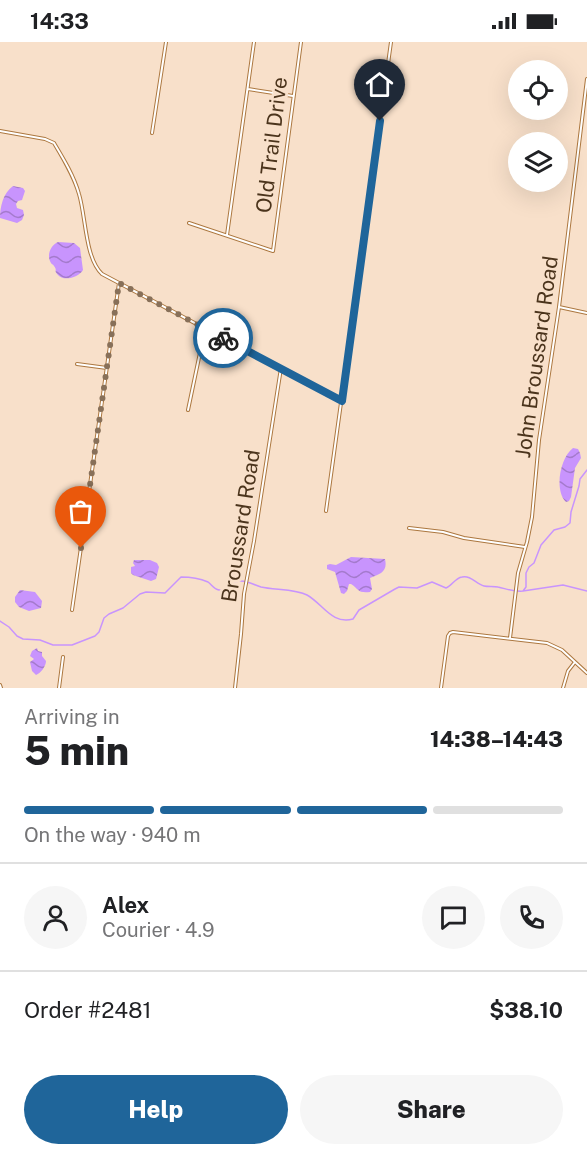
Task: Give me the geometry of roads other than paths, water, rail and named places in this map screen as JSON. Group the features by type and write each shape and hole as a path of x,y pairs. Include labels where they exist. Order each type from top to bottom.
{"street":[{"path":"152,133 166,42"},
{"path":"189,223 227,236 254,42"},
{"name":"Old Trail Drive","path":"227,236 273,251 301,42"},
{"path":"326,511 391,42"},
{"name":"John Broussard Road","path":"510,638 516,586 532,518 539,440 559,308 587,79"},
{"path":"248,89 293,96"},
{"path":"0,131 54,143 78,189 93,263 102,274 342,401"},
{"path":"72,610 119,283"},
{"path":"559,308 587,313"},
{"path":"188,410 205,329"},
{"path":"77,364 107,368"},
{"name":"Broussard Road","path":"235,688 246,577 254,541 281,368"},
{"path":"410,528 525,547"},
{"path":"441,688 448,636 453,632 543,642 562,650 587,673"},
{"path":"59,688 63,657"},
{"path":"563,688 568,671 575,662"}],"water":[{"path":"13,186 23,188 25,191 22,200 16,204 17,208 23,210 24,215 17,223 0,218 3,200"},
{"path":"58,242 74,243 80,248 83,270 78,275 64,278 57,273 49,254 51,248"},
{"path":"573,448 578,449 581,458 575,468 571,497 566,502 560,490 560,474 568,453"},
{"path":"351,557 385,559 384,570 370,578 372,589 370,592 361,591 349,584 347,591 344,594 341,593 335,572 327,569 327,565 336,565"},
{"path":"134,560 150,560 157,563 159,567 156,579 151,581 133,575 131,567 135,566"},
{"path":"20,590 35,592 42,601 41,608 29,611 19,607 15,602 15,597"},
{"path":"37,648 42,652 46,661 43,669 36,675 32,671 30,662 34,659 30,656"}],"waterway":[{"path":"0,621 23,639 40,640 53,645 72,645 95,636 104,618 123,608 140,594 165,593 181,577 208,582 219,590 242,581 261,587 297,592 307,595 333,616 346,620 353,619 359,610 399,587 417,588 432,582 446,588 457,579 465,577 484,586 523,591 526,587 526,573 534,563 541,545 554,530 570,523 580,479 587,470"},
{"path":"523,591 563,585 587,591"}]}
